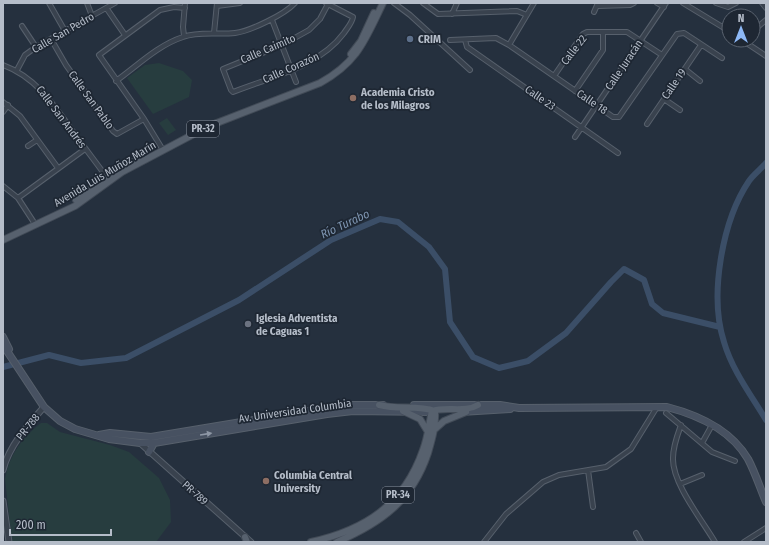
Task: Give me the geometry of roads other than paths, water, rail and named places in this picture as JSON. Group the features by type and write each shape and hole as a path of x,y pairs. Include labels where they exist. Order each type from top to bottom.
{"main road":[{"name":"Avenida Luis Muñoz Marín","path":"323,79 337,68 354,51 361,41 379,3"},
{"name":"Avenida Luis Muñoz Marín","path":"3,240 71,203 108,179 162,148 228,116 323,79 340,70 361,48 383,3"},
{"name":"Avenida Luis Muñoz Marín","path":"3,236 34,223"},
{"name":"Av. Universidad Columbia","path":"3,338 8,346 9,354"},
{"name":"Av. Universidad Columbia","path":"3,345 32,391 44,407 60,421 75,429 109,438 140,443 154,443 326,408 353,405 478,405 520,408 666,407 686,412 712,425 731,438 747,458 766,502"},
{"path":"379,405 389,408 423,408 433,411 470,408 478,405"},
{"name":"Av. Universidad Columbia","path":"99,435 117,434 151,437 185,431 233,427 353,411 466,412 520,408"},
{"path":"403,411 420,419 428,432"},
{"name":"PR-34","path":"337,542 361,532 387,515 403,500 424,466 435,429 433,411"},
{"name":"PR-34","path":"311,542 352,530 382,513 409,481 424,449 433,411"},
{"path":"435,429 449,418 466,412"},
{"path":"117,434 135,439 140,443 147,440 176,435 185,431"},
{"path":"149,452 154,443"}],"street":[{"path":"49,3 65,30"},
{"path":"87,3 92,16"},
{"name":"Calle San Pedro","path":"17,70 25,55 36,47 65,30 107,9 115,3"},
{"path":"214,33 217,4 240,3"},
{"path":"116,81 168,43 184,36 214,33 236,33 272,20 290,8 294,3"},
{"path":"394,3 410,15 470,70"},
{"path":"423,3 428,5 438,14 517,11 527,15"},
{"path":"452,14 457,3"},
{"path":"510,45 534,3"},
{"path":"594,12 598,4 630,5 634,3"},
{"path":"657,3 665,5"},
{"path":"683,3 721,26"},
{"path":"716,3 728,8 736,3"},
{"path":"762,3 766,8"},
{"name":"Calle Corazón","path":"236,91 313,60 338,40 352,22 353,17 327,4"},
{"name":"Calle Caimito","path":"236,91 231,90 223,69 282,45 309,30 320,19 327,4"},
{"path":"162,148 144,119 99,55 160,10 185,5 183,26 184,36"},
{"name":"Calle Juracán","path":"575,136 665,5"},
{"path":"107,9 125,35"},
{"path":"272,20 296,82"},
{"path":"22,26 36,47"},
{"path":"575,91 603,50 603,32"},
{"name":"Calle 22","path":"554,76 583,34 627,32 662,55"},
{"name":"Calle 18","path":"450,40 496,38 510,45 613,117 619,117 662,55 680,32 722,58"},
{"name":"Calle San Pablo","path":"51,39 66,65 112,131 117,134 144,119"},
{"name":"Calle 23","path":"465,40 467,47 618,152"},
{"name":"Calle 19","path":"647,124 701,44"},
{"path":"754,48 766,56"},
{"name":"Calle San Andrés","path":"3,65 17,70 35,83 48,97 108,179"},
{"path":"685,69 700,81"},
{"path":"664,99 680,110"},
{"path":"3,102 20,116 58,168"},
{"path":"3,112 8,105"},
{"path":"28,146 37,140"},
{"path":"18,198 85,149"},
{"path":"3,186 18,198 34,223"},
{"name":"PR-788","path":"3,470 5,462 15,443 44,407"},
{"path":"487,541 506,514 543,482 559,475 606,467 631,449 657,408"},
{"path":"666,413 712,452 735,461"},
{"path":"681,425 674,443 673,460 680,484 715,542"},
{"path":"702,443 712,425"},
{"name":"PR-789","path":"140,443 251,542"},
{"path":"588,470 593,507"},
{"path":"680,484 702,475"},
{"path":"3,501 9,542"},
{"path":"744,542 766,528"},
{"path":"636,533 641,542"}],"waterway":[{"path":"766,163 749,181 732,217 725,237 718,281 720,324 727,352 742,382 766,420"},
{"name":"Río Turabo","path":"3,367 49,355 81,363 126,358 239,300 331,240 380,219 398,222 429,247 445,269 450,322 473,357 499,368 528,361 566,333 624,269 644,280 652,304 663,313 720,327"}],"place":[{"name":"CRIM","path":"410,39"},
{"name":"Academia Cristo de los Milagros","path":"353,98"},
{"name":"Iglesia Adventista de Caguas 1","path":"248,324"},
{"name":"Columbia Central University","path":"266,481"}]}
